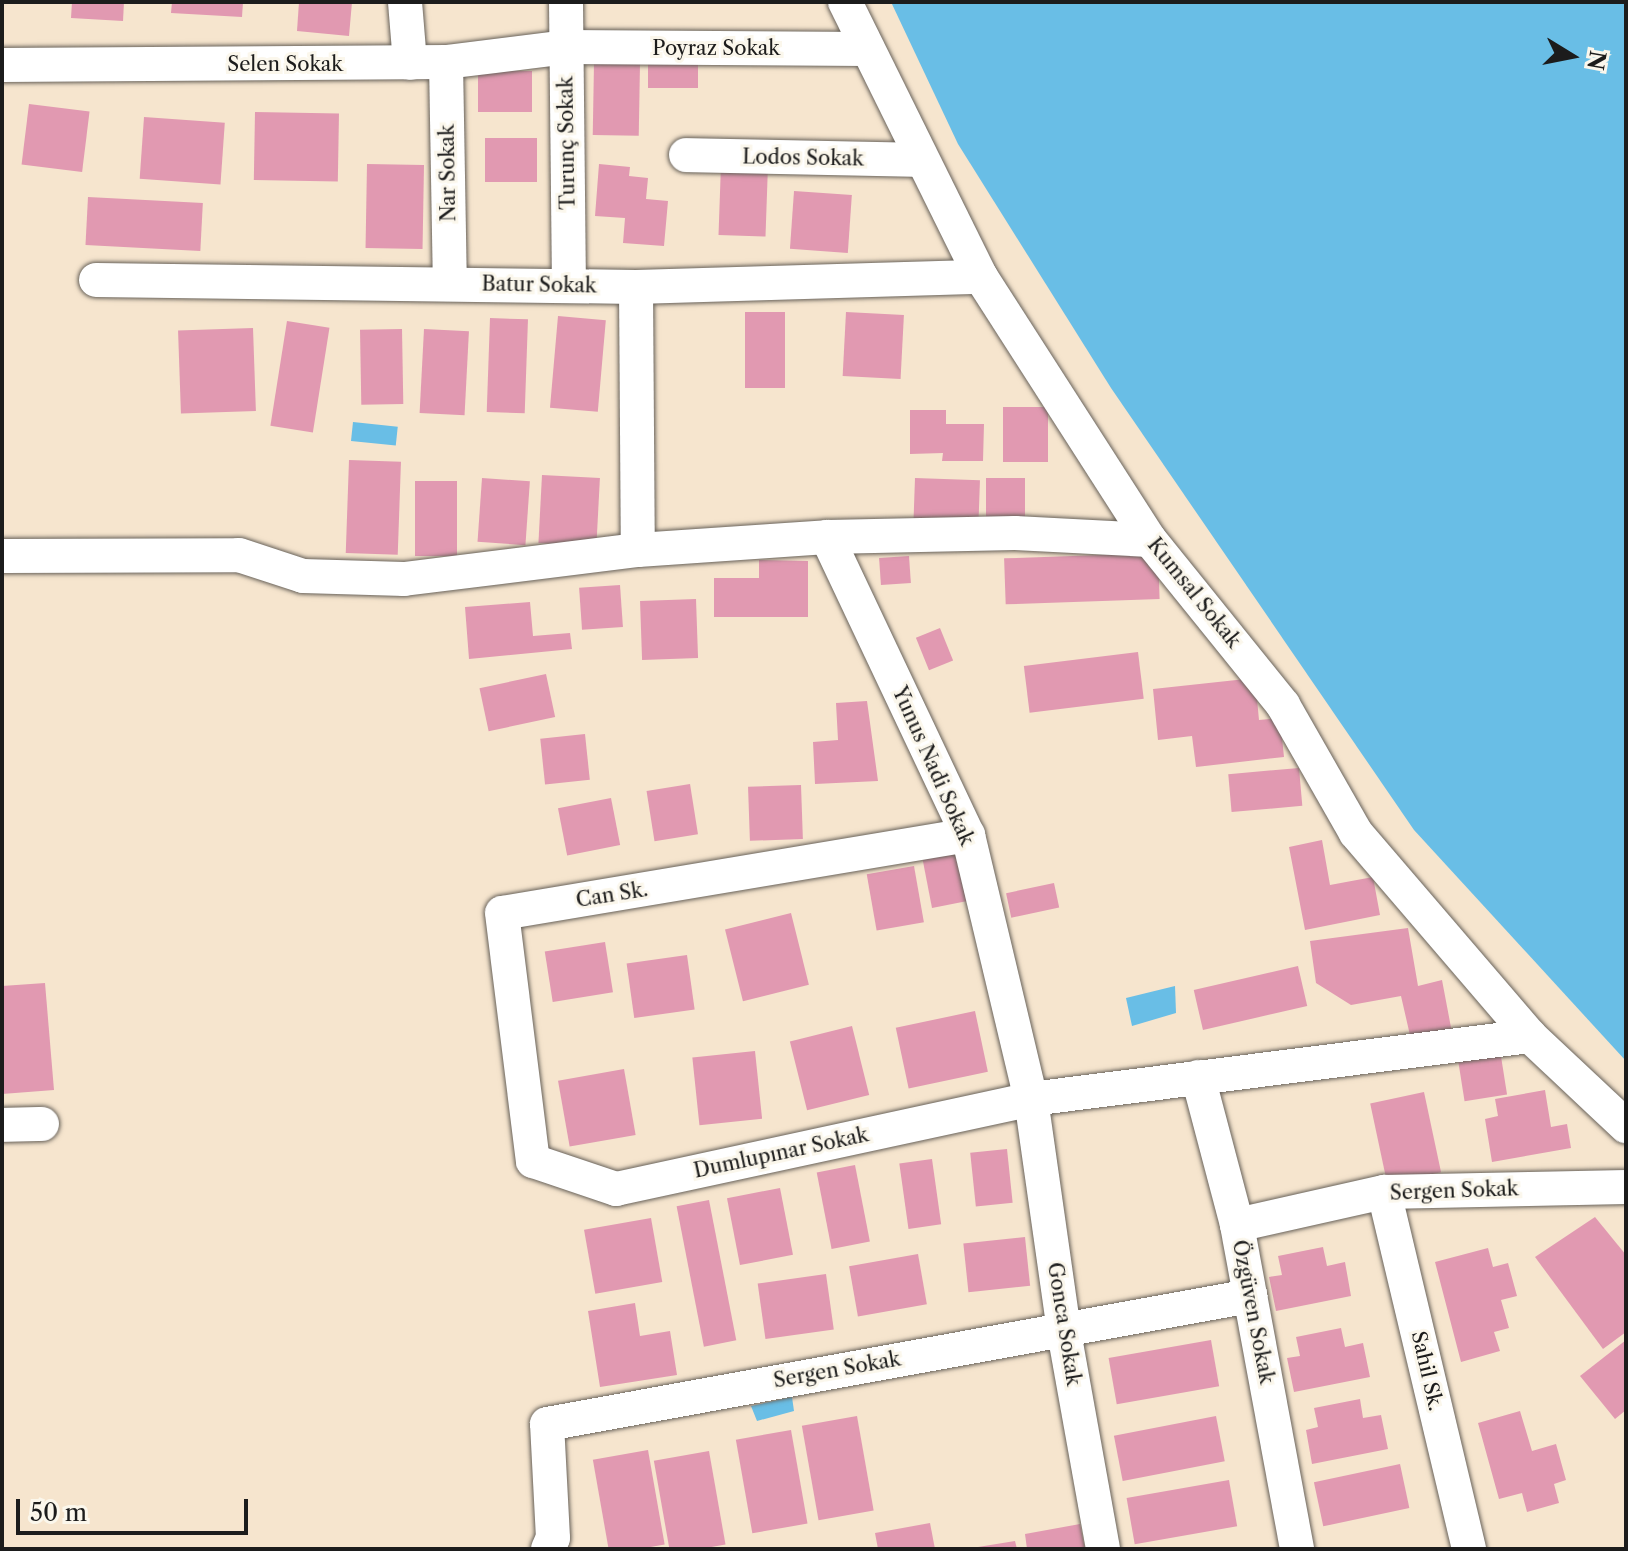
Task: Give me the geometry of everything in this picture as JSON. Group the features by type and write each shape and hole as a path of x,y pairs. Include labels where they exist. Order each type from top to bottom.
{"street":[{"path":"405,2 410,63"},
{"name":"Turunç Sokak","path":"566,2 569,284"},
{"name":"Kumsal Sokak","path":"845,2 981,277 1150,540 1283,705 1356,833 1530,1036 1626,1126"},
{"name":"Selen Sokak","path":"2,65 446,62 566,47"},
{"name":"Poyraz Sokak","path":"566,47 866,49"},
{"name":"Nar Sokak","path":"446,62 450,284"},
{"name":"Lodos Sokak","path":"686,155 921,160"},
{"name":"Batur Sokak","path":"96,280 636,287 981,277"},
{"path":"636,287 638,550"},
{"path":"2,556 239,555 303,576 404,579 638,550 827,537 1015,533 1150,540"},
{"name":"Yunus Nadi Sokak","path":"827,537 968,835 1031,1099"},
{"name":"Can Sk.","path":"533,1161 502,913 968,835"},
{"name":"Dumlupınar Sokak","path":"533,1161 616,1189 1031,1099 1530,1036"},
{"name":"Özgüven Sokak","path":"1198,1077 1237,1225 1297,1549"},
{"name":"Gonca Sokak","path":"1031,1099 1064,1332 1103,1549"},
{"path":"2,1125 42,1124"},
{"name":"Sergen Sokak","path":"1237,1225 1384,1192 1626,1187"},
{"name":"Sahil Sk.","path":"1384,1192 1469,1549"},
{"name":"Sergen Sokak","path":"548,1549 553,1538 547,1424 876,1361 963,1352 1250,1296"}],"water":[{"path":"891,2 1626,2 1626,1061 1414,830 1111,388 958,144"},
{"path":"353,422 398,427 396,446 351,441"},
{"path":"1175,986 1176,1013 1132,1026 1126,998"},
{"path":"792,1397 794,1411 757,1421 751,1406"}],"building":[{"path":"72,2 124,2 123,21 71,18"},
{"path":"172,2 243,2 242,17 171,13"},
{"path":"299,2 352,2 349,36 297,31"},
{"path":"648,55 698,55 698,88 648,88"},
{"path":"594,63 640,64 639,136 593,135"},
{"path":"478,71 532,71 532,112 478,112"},
{"path":"29,104 90,111 82,172 22,165"},
{"path":"255,112 339,113 338,181 254,180"},
{"path":"144,117 225,123 220,184 140,179"},
{"path":"485,138 537,138 537,182 485,182"},
{"path":"367,164 424,165 423,249 366,248"},
{"path":"599,164 630,167 629,176 648,178 646,199 668,201 664,246 623,243 625,218 595,216"},
{"path":"721,164 768,166 765,237 719,235"},
{"path":"794,191 852,195 848,253 790,249"},
{"path":"88,197 203,203 200,251 85,245"},
{"path":"745,312 785,312 785,388 745,388"},
{"path":"846,312 904,315 901,379 843,376"},
{"path":"558,316 606,320 598,412 550,408"},
{"path":"490,318 528,319 525,413 487,412"},
{"path":"287,321 329,328 313,432 270,426"},
{"path":"253,328 256,411 181,414 178,331"},
{"path":"402,329 403,404 361,405 360,330"},
{"path":"424,329 469,331 465,415 420,413"},
{"path":"1003,407 1048,407 1048,462 1003,462"},
{"path":"910,410 946,410 946,424 984,424 983,461 942,461 943,453 910,454"},
{"path":"349,460 401,462 398,555 346,553"},
{"path":"542,475 600,478 596,546 538,543"},
{"path":"482,478 530,481 525,545 478,542"},
{"path":"915,478 980,480 978,523 913,521"},
{"path":"986,478 1025,478 1025,521 986,521"},
{"path":"415,481 457,481 457,556 415,556"},
{"path":"1158,553 1160,599 1006,604 1004,558"},
{"path":"909,556 911,583 881,585 879,558"},
{"path":"759,560 808,561 808,617 714,617 714,578 759,578"},
{"path":"620,585 623,627 582,630 579,588"},
{"path":"696,599 698,658 642,660 640,601"},
{"path":"530,602 533,636 570,633 572,649 469,659 465,607"},
{"path":"940,628 953,660 929,670 916,638"},
{"path":"1138,652 1144,699 1030,713 1024,666"},
{"path":"546,674 555,717 489,731 479,688"},
{"path":"1255,678 1259,720 1280,718 1284,757 1196,767 1192,736 1158,740 1153,689"},
{"path":"867,701 878,781 815,784 813,742 838,740 836,703"},
{"path":"585,734 590,780 545,784 540,739"},
{"path":"1299,768 1302,806 1232,812 1228,774"},
{"path":"690,784 698,834 655,841 647,791"},
{"path":"801,785 803,839 750,841 748,787"},
{"path":"611,798 620,845 567,855 558,808"},
{"path":"1322,840 1330,885 1373,877 1380,915 1305,930 1289,847"},
{"path":"958,853 967,901 932,908 923,860"},
{"path":"914,866 924,922 877,930 867,874"},
{"path":"1054,883 1059,907 1011,918 1006,893"},
{"path":"791,913 809,985 743,1001 725,929"},
{"path":"1408,928 1418,986 1442,980 1453,1038 1412,1044 1401,996 1351,1005 1316,983 1310,941"},
{"path":"605,942 613,992 553,1002 545,952"},
{"path":"687,955 695,1009 634,1018 627,963"},
{"path":"1298,966 1307,1006 1203,1030 1194,990"},
{"path":"45,983 54,1090 2,1094 2,986"},
{"path":"975,1011 988,1072 909,1088 896,1028"},
{"path":"852,1026 869,1095 807,1110 790,1041"},
{"path":"1500,1050 1507,1094 1465,1101 1458,1057"},
{"path":"755,1051 762,1119 699,1125 692,1058"},
{"path":"624,1069 636,1135 570,1147 558,1081"},
{"path":"1545,1090 1551,1127 1567,1124 1571,1148 1492,1162 1485,1119 1498,1116 1495,1099"},
{"path":"1424,1092 1441,1172 1387,1184 1370,1103"},
{"path":"1007,1149 1013,1203 976,1207 970,1153"},
{"path":"932,1159 941,1224 909,1229 899,1164"},
{"path":"855,1165 870,1242 832,1249 817,1172"},
{"path":"780,1188 793,1255 740,1265 727,1198"},
{"path":"709,1200 736,1340 704,1347 677,1206"},
{"path":"1595,1217 1626,1255 1626,1332 1603,1349 1535,1257"},
{"path":"651,1218 662,1282 595,1294 584,1230"},
{"path":"1025,1237 1030,1286 968,1292 963,1243"},
{"path":"1323,1247 1327,1266 1345,1262 1351,1296 1276,1311 1269,1277 1282,1275 1278,1256"},
{"path":"1488,1248 1493,1267 1508,1263 1517,1296 1501,1300 1509,1328 1494,1332 1500,1351 1461,1362 1435,1262"},
{"path":"918,1254 927,1304 858,1316 849,1266"},
{"path":"826,1274 834,1329 765,1339 758,1284"},
{"path":"635,1303 640,1336 670,1331 677,1375 600,1387 588,1311"},
{"path":"1341,1328 1345,1347 1363,1343 1370,1377 1294,1392 1287,1358 1300,1356 1296,1337"},
{"path":"1211,1340 1219,1386 1117,1404 1109,1358"},
{"path":"1626,1340 1626,1410 1615,1419 1580,1376"},
{"path":"1360,1399 1363,1418 1381,1415 1388,1449 1312,1464 1306,1430 1318,1427 1314,1408"},
{"path":"1520,1411 1532,1451 1556,1444 1566,1480 1554,1484 1559,1503 1527,1512 1522,1493 1499,1499 1478,1423"},
{"path":"857,1416 874,1511 819,1520 802,1426"},
{"path":"1216,1416 1225,1461 1123,1481 1114,1436"},
{"path":"791,1430 807,1524 752,1533 736,1440"},
{"path":"648,1450 665,1545 639,1549 609,1549 593,1460"},
{"path":"709,1451 725,1545 700,1549 669,1549 654,1461"},
{"path":"1400,1464 1409,1508 1323,1526 1314,1482"},
{"path":"1229,1480 1237,1526 1135,1544 1127,1498"},
{"path":"930,1523 935,1549 878,1549 875,1533"},
{"path":"1080,1524 1085,1549 1027,1549 1025,1534"},
{"path":"1015,1541 1017,1549 978,1549 978,1547"}]}
